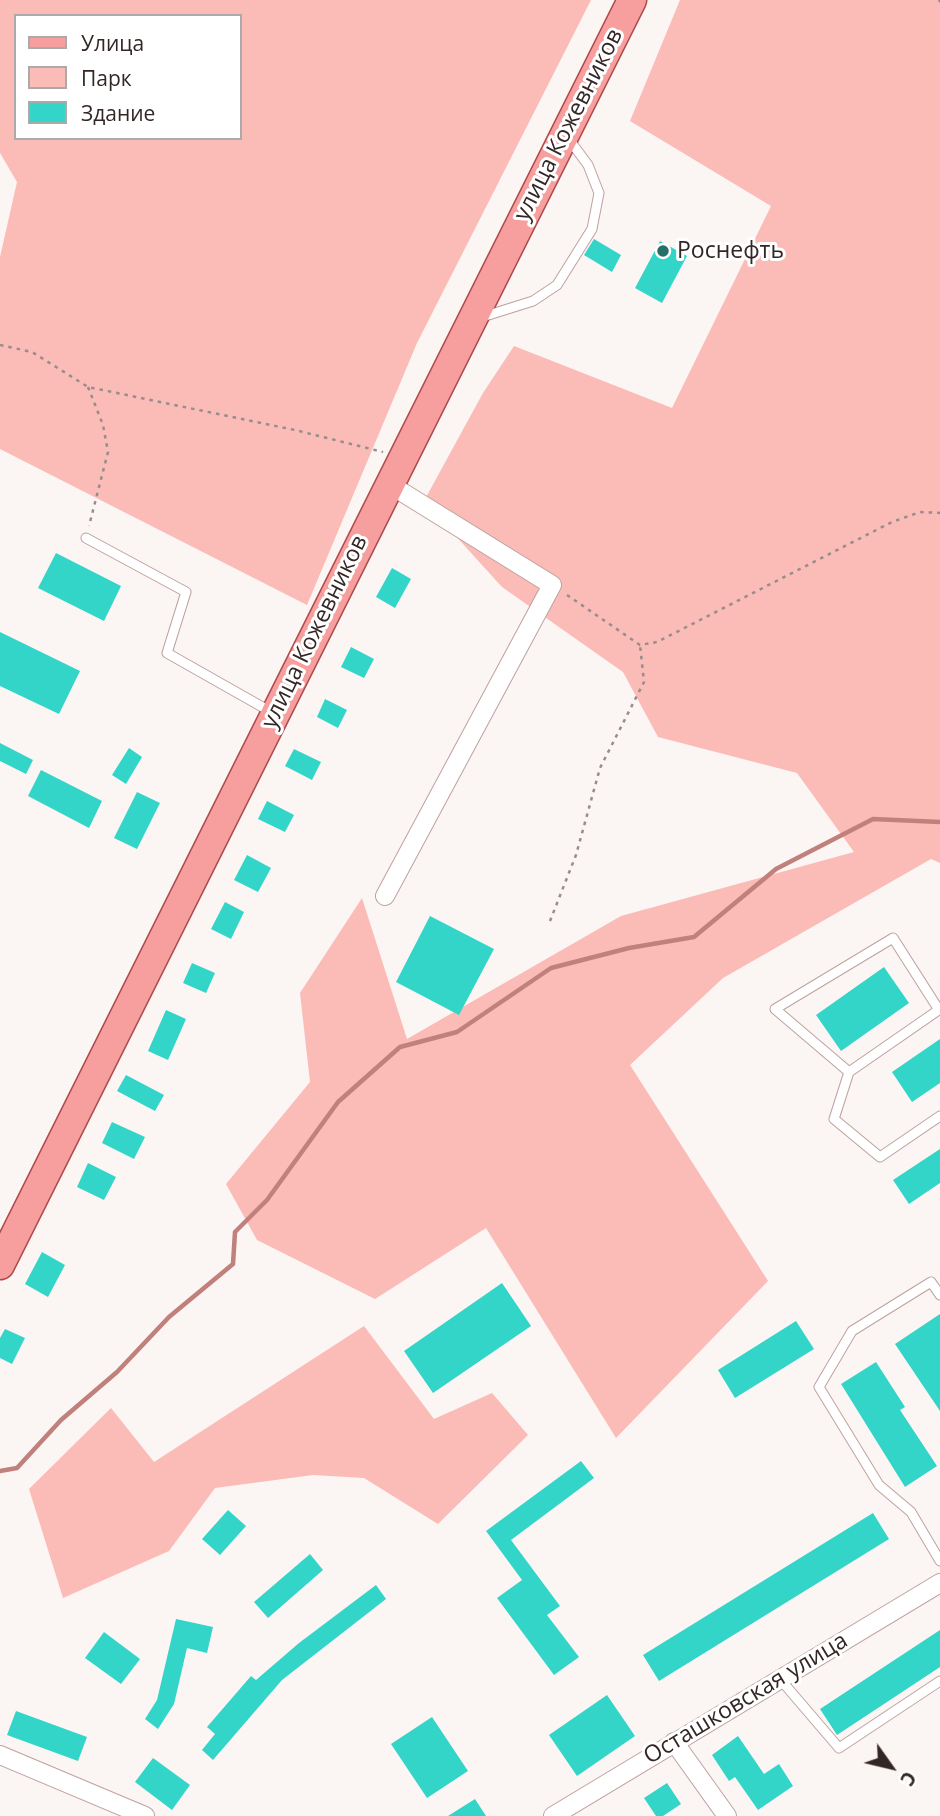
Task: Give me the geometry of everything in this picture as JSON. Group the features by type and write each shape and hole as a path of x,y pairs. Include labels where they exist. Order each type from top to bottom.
{"main road":[{"name":"улица Кожевников","path":"2,1255 632,0"}],"street":[{"path":"385,896 552,585 389,484"},
{"name":"Осташковская улица","path":"554,1816 940,1583"},
{"path":"674,1742 727,1816"},
{"path":"0,1755 145,1816"}],"lane":[{"path":"471,321 533,301 557,285 592,229 599,193 588,165 565,133"},
{"path":"86,538 186,592 167,653 275,713"},
{"path":"849,1072 775,1009 893,938 940,1010 849,1072 834,1119 880,1157 940,1116"},
{"path":"940,1295 931,1282 852,1331 819,1387 879,1485 911,1512 940,1562"},
{"path":"780,1679 839,1748 940,1681"}],"path":[{"path":"0,345 32,352 89,387 295,430 403,457"},
{"path":"86,538 108,452 103,425 89,387"},
{"path":"552,585 640,645 657,642 892,522 920,512 940,513"},
{"path":"550,922 576,855 600,768 644,682 640,645"}],"green space":[{"path":"0,0 591,0 417,343 307,605 0,449 0,257 17,182 0,153"},
{"path":"680,0 940,0 940,863 931,859 723,978 630,1065 768,1281 616,1438 486,1228 375,1299 257,1240 226,1184 310,1082 300,993 362,898 407,1039 621,916 854,852 797,773 658,737 623,672 502,587 424,501 483,393 514,346 672,408 771,206 630,121"},
{"path":"364,1326 434,1419 492,1393 528,1435 438,1524 364,1478 313,1475 215,1488 169,1551 63,1598 29,1489 111,1408 154,1462"}],"building":[{"path":"594,239 621,255 612,272 584,255"},
{"path":"660,241 687,256 662,303 635,288"},
{"path":"56,553 121,586 104,621 38,588"},
{"path":"392,568 411,579 395,608 376,597"},
{"path":"0,632 80,671 59,714 0,686"},
{"path":"351,647 374,659 364,678 341,667"},
{"path":"325,699 347,710 338,728 317,717"},
{"path":"0,743 33,760 26,774 0,761"},
{"path":"129,748 142,757 126,784 112,775"},
{"path":"294,749 321,762 312,780 285,766"},
{"path":"41,770 102,801 89,828 28,796"},
{"path":"137,792 160,803 137,849 114,838"},
{"path":"267,801 294,815 285,832 258,819"},
{"path":"247,855 271,868 258,892 234,880"},
{"path":"225,902 244,912 231,939 211,929"},
{"path":"430,916 494,949 459,1015 396,982"},
{"path":"192,963 215,973 206,993 183,983"},
{"path":"884,967 909,1003 841,1051 816,1015"},
{"path":"166,1010 186,1019 168,1060 148,1051"},
{"path":"940,1039 940,1083 912,1102 892,1072"},
{"path":"126,1075 164,1095 155,1111 117,1091"},
{"path":"112,1122 145,1137 134,1159 102,1143"},
{"path":"940,1149 940,1183 909,1204 893,1180"},
{"path":"88,1163 116,1177 104,1200 77,1187"},
{"path":"42,1252 65,1265 48,1297 25,1284"},
{"path":"502,1283 531,1326 433,1393 404,1351"},
{"path":"940,1314 940,1411 895,1344"},
{"path":"796,1321 814,1349 735,1398 718,1370"},
{"path":"5,1329 25,1338 12,1364 0,1358 0,1338"},
{"path":"876,1362 905,1407 900,1410 937,1466 905,1487 841,1384"},
{"path":"581,1461 594,1478 511,1540 560,1606 547,1615 579,1657 554,1675 497,1598 522,1580 486,1531"},
{"path":"228,1510 246,1526 220,1555 202,1539"},
{"path":"873,1513 889,1539 659,1681 643,1655"},
{"path":"310,1554 323,1570 268,1618 254,1602"},
{"path":"376,1585 386,1599 282,1680 213,1760 202,1750 215,1734 207,1727 251,1676 256,1680 299,1643"},
{"path":"176,1619 213,1627 207,1653 187,1648 174,1704 158,1729 145,1719 157,1700"},
{"path":"940,1630 940,1667 837,1735 820,1709"},
{"path":"104,1632 140,1659 121,1684 85,1658"},
{"path":"607,1695 635,1736 577,1776 549,1735"},
{"path":"16,1711 87,1737 78,1761 7,1735"},
{"path":"432,1717 468,1771 427,1798 391,1744"},
{"path":"738,1736 764,1774 779,1764 793,1786 758,1810 735,1777 729,1781 712,1755"},
{"path":"153,1758 190,1785 172,1810 135,1782"},
{"path":"667,1783 681,1804 663,1816 656,1816 644,1798"},
{"path":"475,1799 486,1816 448,1816"}],"waterway":[{"path":"0,1471 17,1468 61,1420 117,1372 169,1317 233,1264 235,1232 267,1200 338,1102 400,1047 457,1032 551,968 629,948 694,937 776,869 873,819 940,822"}],"place":[{"name":"Роснефть","path":"663,251"}]}
